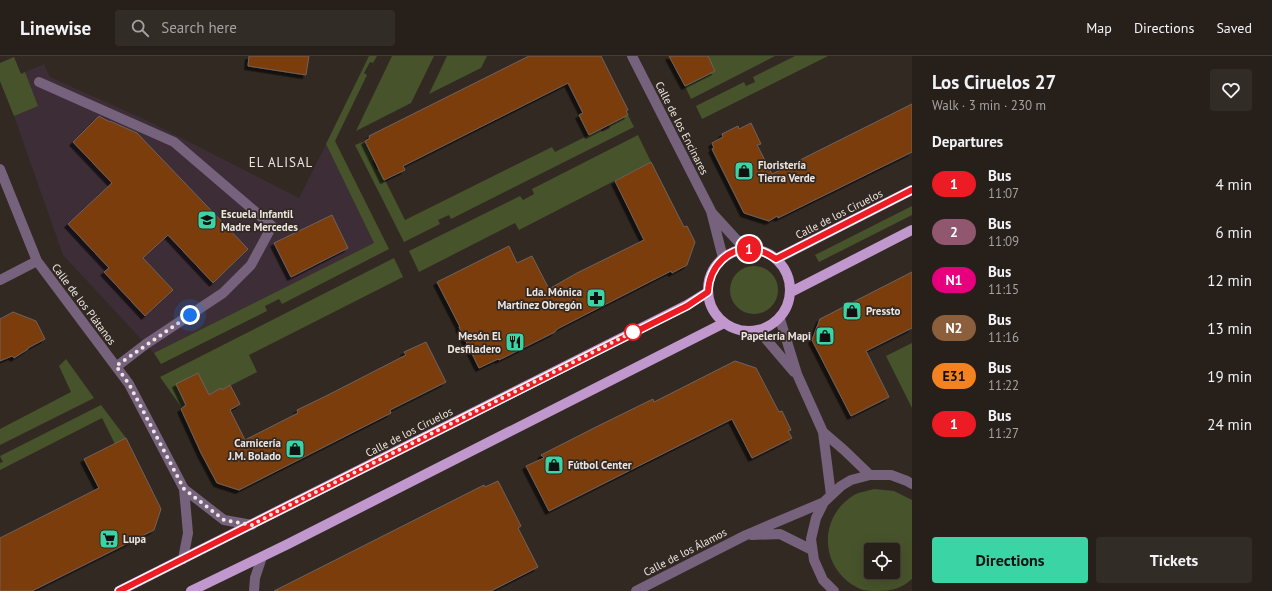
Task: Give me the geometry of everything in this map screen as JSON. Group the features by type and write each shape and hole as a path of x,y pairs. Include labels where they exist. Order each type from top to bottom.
{"main road":[{"name":"Calle de los Ciruelos","path":"776,259 912,190"},
{"path":"791,292 912,230"},
{"path":"745,249 756,249 767,253 776,259 784,268 789,278 791,292 787,308 780,319 771,326 759,331 745,332 733,329 719,319 712,309 708,285 712,272 723,258 733,252 745,249"},
{"name":"Calle de los Ciruelos","path":"119,591 687,306 708,292"},
{"path":"198,590 724,323"}],"street":[{"name":"Calle de los Encinares","path":"632,56 711,211 723,258"},
{"path":"39,82 174,142 272,226 250,265 223,293 146,344 116,366"},
{"name":"Calle de los Plátanos","path":"0,169 37,261 129,384 184,489 188,533 183,559"},
{"name":"Calle de los Encinares","path":"711,211 745,249"},
{"path":"0,280 37,261"},
{"path":"780,319 797,374 823,432 827,499"},
{"path":"759,331 797,374"},
{"path":"823,432 870,475"},
{"path":"834,591 823,580 814,560 811,539 816,518 827,499 841,486 851,480 870,475 891,476 912,484"},
{"name":"Calle de los Plátanos","path":"184,489 224,520 252,525"},
{"name":"Calle de los Álamos","path":"636,591 746,535 827,499"},
{"name":"Calle de los Álamos","path":"746,535 780,534 812,550"},
{"path":"254,591 255,578 262,557"}],"shaded area":[{"name":"Escuela Infantil Madre Mercedes","path":"14,57 21,74 44,64 50,77 148,121 299,198 326,144 374,243 154,353 63,255 14,116 0,81 0,63"}],"green space":[{"path":"369,56 377,56 373,63 370,62 364,73 367,75 335,141 389,249 282,304 279,299 265,306 267,311 161,364 154,353 374,243 326,144"},
{"path":"392,56 434,56 411,103 356,131"},
{"path":"447,56 487,56 481,68 429,94"},
{"path":"708,56 775,56 691,99 685,86 715,71"},
{"path":"795,56 828,56 702,119 696,106 744,82 746,86 755,82 753,77"},
{"path":"14,57 21,74 25,72 38,106 14,116 0,81 0,63"},
{"path":"628,115 634,127 451,219 449,215 438,220 440,224 404,242 355,145 365,141 375,160 372,162 376,170 379,168 405,220 552,147 555,152 601,129 602,132 610,128 609,125"},
{"path":"638,135 651,162 519,230 515,223 419,272 409,251 520,196 523,200 534,194 532,189"},
{"path":"912,206 912,215 819,262 815,255"},
{"path":"394,258 403,277 249,355 257,372 222,390 221,388 213,394 182,408 160,377"},
{"path":"749,266 759,266 771,273 778,285 778,295 771,307 759,314 749,314 741,310 734,303 730,295 730,285 734,277 741,270"},
{"path":"912,343 912,408 886,356"},
{"path":"66,359 94,398 0,445 0,429 71,392 59,366"},
{"path":"101,405 126,438 115,444 102,418 0,470 0,463 3,462 0,456"},
{"path":"874,489 894,491 912,500 912,579 901,587 892,590 863,590 849,582 838,572 831,559 828,546 829,531 833,518 841,505 854,495"}],"building":[{"path":"249,56 309,56 306,75 248,66"},
{"path":"529,56 601,56 628,110 626,111 628,115 589,135 579,115 583,113 568,83 403,166 405,170 384,180 365,141 370,138 369,136"},
{"path":"669,56 708,56 715,71 685,86"},
{"path":"912,104 912,152 778,218 777,216 769,221 744,213 712,149 714,148 712,143 723,137 722,134 738,126 739,129 751,123 761,144 757,145 772,174"},
{"path":"99,116 137,133 248,249 213,283 168,235 143,258 173,290 145,316 104,272 109,268 68,224 112,183 73,142"},
{"path":"651,162 684,227 687,226 695,242 687,265 672,273 671,271 559,328 555,332 499,360 498,359 479,368 437,282 509,246 517,263 532,256 549,289 577,273 644,240 615,181"},
{"path":"332,215 348,248 291,277 274,243"},
{"path":"912,272 912,328 866,351 889,397 851,416 812,340 820,319"},
{"path":"13,312 36,321 45,339 28,348 14,358 12,356 0,361 0,319"},
{"path":"426,342 446,382 390,410 391,413 239,490 217,483 201,453 181,409 186,405 176,384 198,373 209,395 230,385 240,404 230,410 245,440 298,413 297,410 406,355 404,352"},
{"path":"735,361 756,368 779,412 782,411 791,430 788,431 792,438 752,458 732,419 549,511 526,466 544,458 541,455 598,426 653,399 654,402"},
{"path":"126,438 161,509 154,530 32,591 0,591 0,538 99,488 84,459"},
{"path":"498,481 521,526 518,528 538,567 491,591 274,591 484,485 485,487"}],"bus line":[{"name":"1","path":"119,591 687,306 708,292 708,285 712,272 723,258 733,252 745,249 756,249 767,253 776,259 912,190"}],"place":[{"name":"Floristería Tierra Verde","path":"744,171"},
{"name":"Escuela Infantil Madre Mercedes","path":"207,220"},
{"name":"Lda. Mónica Martínez Obregón","path":"596,298"},
{"name":"Pressto","path":"852,311"},
{"name":"Papelería Mapi","path":"825,336"},
{"name":"Mesón El Desfiladero","path":"515,342"},
{"name":"Carnicería J.M. Bolado","path":"295,449"},
{"name":"Fútbol Center","path":"554,465"},
{"name":"Lupa","path":"109,539"}],"district":[{"name":"EL ALISAL","path":"281,162"}],"route":[{"path":"190,315 116,366 129,384 184,489 224,520 252,525 633,332"}]}
